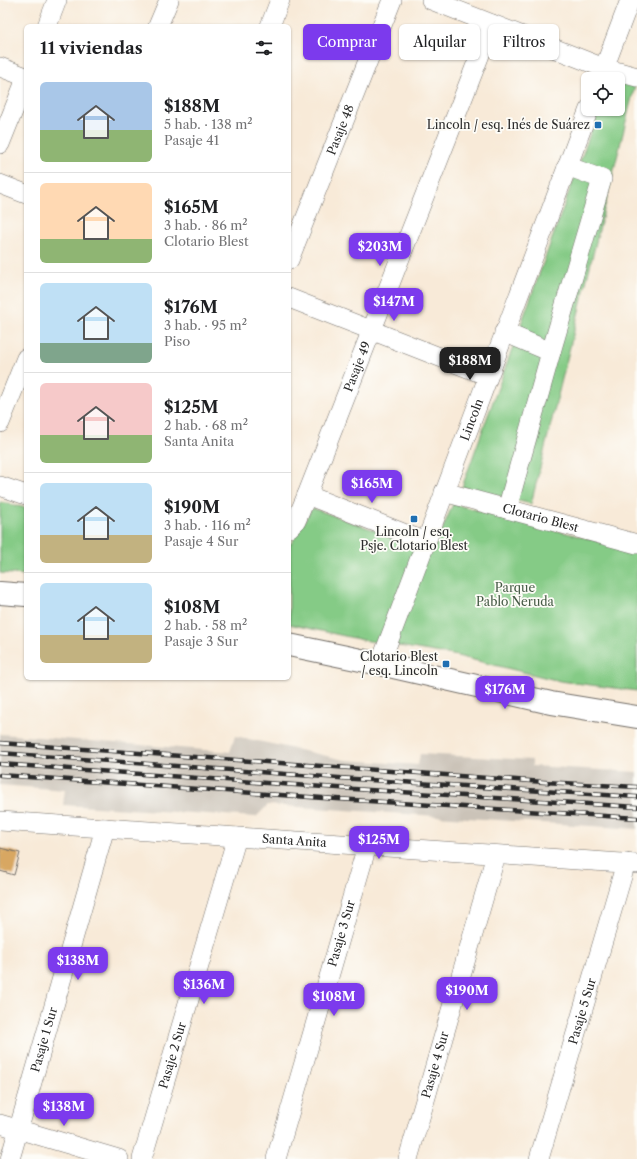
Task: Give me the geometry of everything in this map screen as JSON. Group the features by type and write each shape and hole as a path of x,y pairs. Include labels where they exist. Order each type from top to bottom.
{"main road":[{"path":"0,593 24,596"},
{"path":"291,645 551,703 637,717"}],"street":[{"path":"48,24 57,0"},
{"path":"159,24 169,0"},
{"path":"271,24 280,0"},
{"name":"Pasaje 48","path":"291,255 392,0"},
{"path":"431,0 492,24"},
{"path":"603,72 630,0"},
{"name":"Pasaje 49","path":"291,526 296,521 307,495 488,34"},
{"path":"559,54 598,72"},
{"path":"0,67 24,77"},
{"path":"625,76 637,77"},
{"path":"0,144 24,83"},
{"name":"Lincoln","path":"380,664 586,116"},
{"path":"507,509 602,179 567,166"},
{"path":"0,184 24,193"},
{"path":"291,299 488,376"},
{"path":"504,332 551,352"},
{"path":"0,423 24,363"},
{"path":"0,486 24,495"},
{"name":"Clotario Blest","path":"444,492 637,544"},
{"path":"307,495 426,542"},
{"name":"Santa Anita","path":"0,821 631,864"},
{"name":"Pasaje 1 Sur","path":"10,1159 105,828"},
{"name":"Pasaje 2 Sur","path":"142,1159 237,837"},
{"name":"Pasaje 3 Sur","path":"276,1159 367,846"},
{"name":"Pasaje 4 Sur","path":"408,1159 496,855"},
{"name":"Pasaje 5 Sur","path":"539,1159 631,864"},
{"path":"0,1124 119,1159"}],"shaded area":[{"path":"0,734 230,752 235,736 345,760 418,765 420,754 532,760 532,766 637,772 637,829 268,805 256,817 63,805 65,790 0,785"}],"green space":[{"path":"625,82 635,85 531,504 462,487 596,116 625,116"},
{"path":"0,502 24,508 24,575 0,573"},
{"name":"Parque Pablo Neruda","path":"453,504 637,551 637,691 560,681 453,655 363,640 291,624 291,544 312,508 433,551"}],"building":[{"path":"0,848 20,853 14,875 0,871"}],"railway":[{"path":"0,743 544,782 637,787"},
{"path":"0,753 339,778 637,797"},
{"path":"0,764 637,807"},
{"path":"0,775 337,799 637,818"}],"place":[{"name":"Lincoln / esq. Inés de Suárez","path":"598,125"},
{"name":"Lincoln / esq. Psje. Clotario Blest","path":"414,519"},
{"name":"Clotario Blest / esq. Lincoln","path":"446,664"}]}
